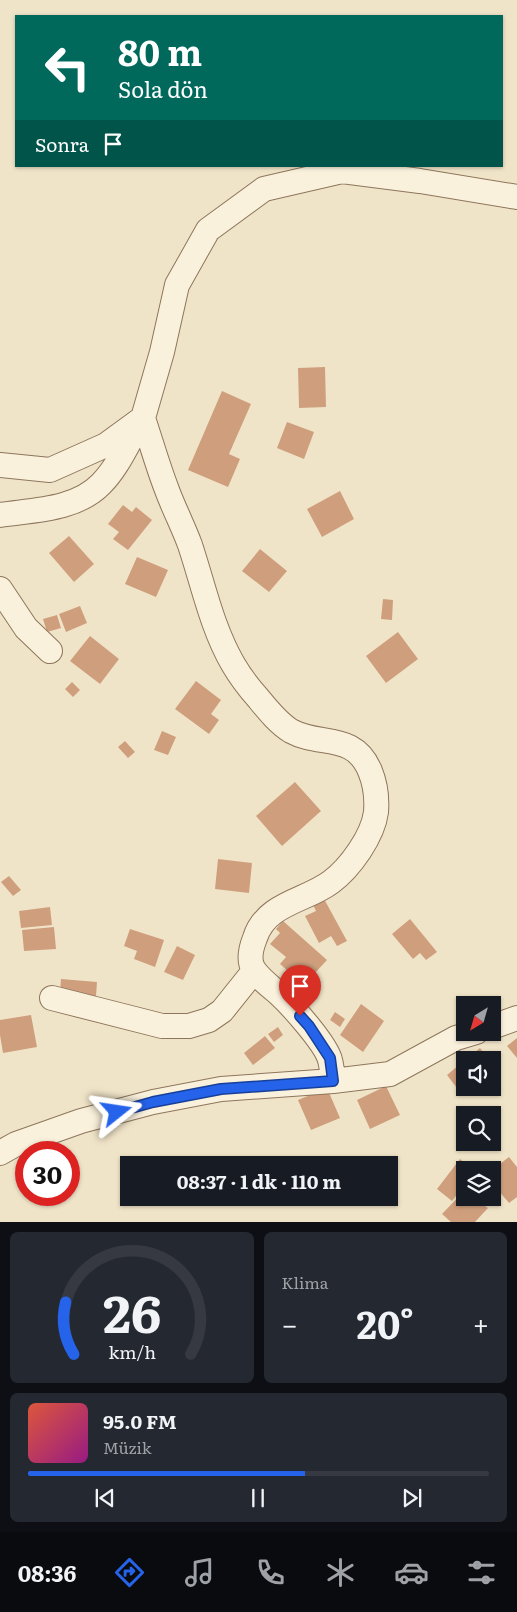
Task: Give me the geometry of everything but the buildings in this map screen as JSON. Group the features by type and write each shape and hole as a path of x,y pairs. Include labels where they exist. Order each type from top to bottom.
{"street":[{"path":"0,515 68,504 86,496 101,484 143,418 162,352 177,285 208,230 264,189 342,171 517,197"},
{"path":"0,465 50,470 106,445 143,418"},
{"path":"143,418 166,489 189,543 217,628 233,664 273,716 291,730 311,738 344,743 355,750 364,760 370,771 376,799 376,814 365,840 350,866 330,883 289,902 275,912 263,923 255,935 251,948 250,960 254,971 282,996 309,1026 330,1058 333,1081"},
{"path":"0,589 26,628 50,651"},
{"path":"52,998 162,1026 189,1026 209,1020 222,1011 254,971"},
{"path":"501,1024 517,1018"},
{"path":"0,1153 16,1144 81,1121 153,1102 221,1089 333,1081 390,1074 456,1038"}],"route":[{"path":"117,1112 153,1102 221,1089 333,1081 330,1058 309,1026 300,1016"}]}
